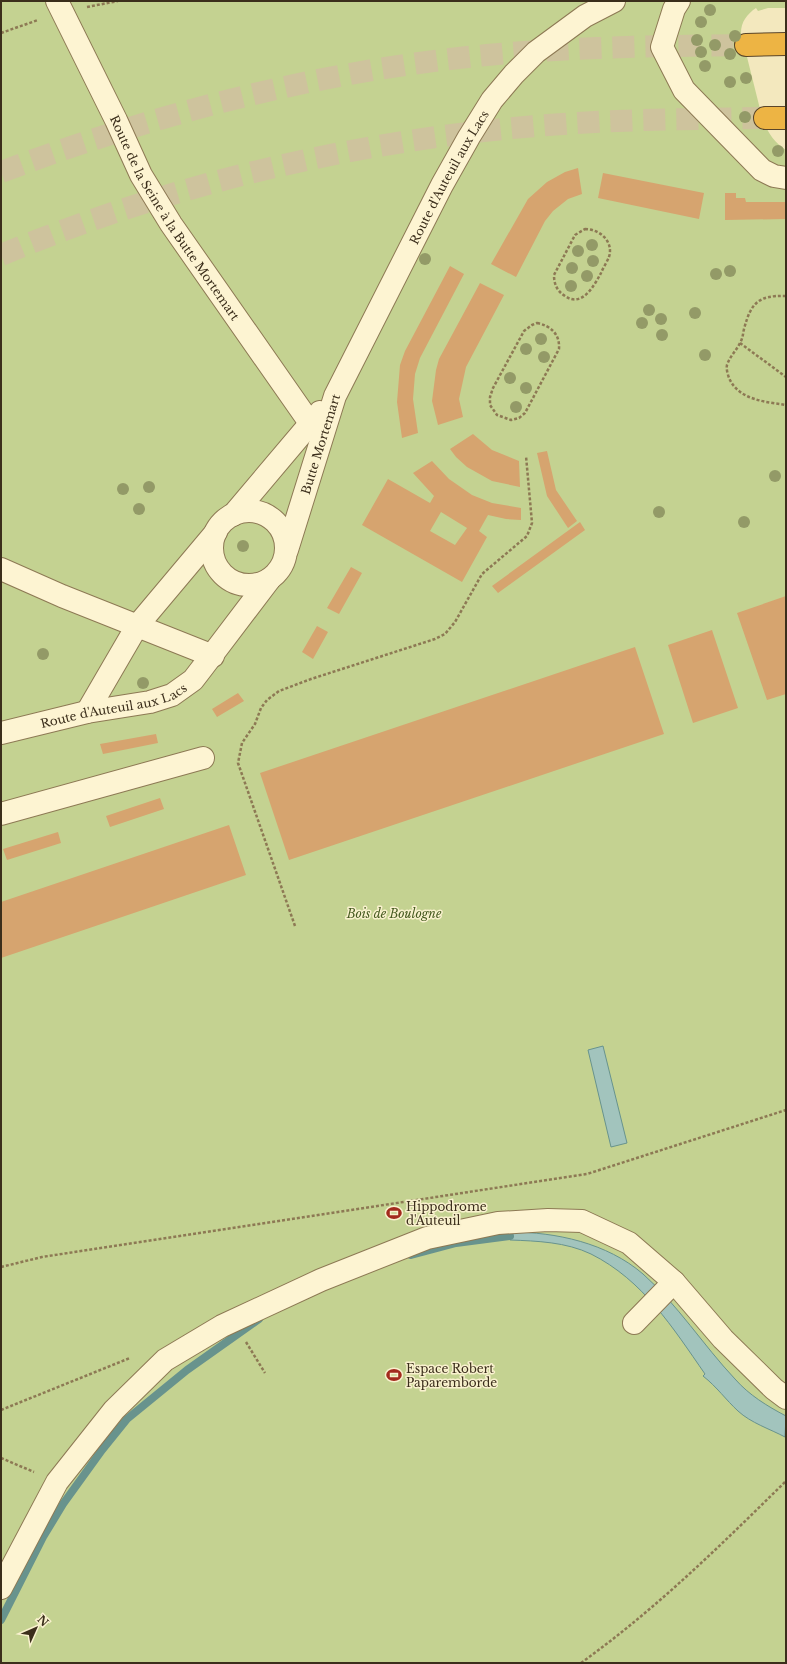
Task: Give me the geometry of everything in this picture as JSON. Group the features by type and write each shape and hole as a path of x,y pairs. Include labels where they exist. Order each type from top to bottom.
{"highway":[{"path":"746,45 786,44"}],"street":[{"name":"Route d'Auteuil aux Lacs","path":"335,396 442,185 492,100 514,74 542,48 585,16 614,1"},
{"path":"679,1 674,9 662,46 684,90 762,170 774,176 786,178"},
{"name":"Route de la Seine à la Butte Mortemart","path":"60,6 141,175 171,224 310,423"},
{"name":"Butte Mortemart","path":"87,712 137,626 223,522 233,515 310,423 335,396"},
{"name":"Butte Mortemart","path":"213,656 269,580 278,572 284,562 335,396"},
{"path":"233,515 246,511 258,512 270,517 279,526 285,538 287,550"},
{"path":"216,531 212,543 213,555 217,566 224,576 234,582 246,586 258,585 269,580"},
{"path":"1,569 213,656"},
{"name":"Route d'Auteuil aux Lacs","path":"1,733 87,712 150,702 172,695 193,680 213,656"},
{"path":"1,814 203,758"},
{"path":"1,1588 57,1482 114,1410 165,1360 233,1321 321,1280 427,1238 498,1223 548,1220 582,1221 629,1243 674,1282 722,1339 774,1389 786,1398"},
{"path":"634,1323 674,1282"}],"path":[{"path":"1,33 60,6 118,1"},
{"path":"585,229 593,229 599,232 607,242 610,250 609,257 588,293 581,298 569,298 557,289 554,280 555,270 577,233 585,229"},
{"path":"786,296 770,296 759,300 753,306 740,343 730,357 727,367 729,378 735,390 746,396 786,405"},
{"path":"532,324 542,324 552,329 559,339 559,349 529,408 522,416 507,420 494,412 490,405 490,397 522,334 532,324"},
{"path":"740,343 786,377"},
{"path":"295,926 238,763 242,743 255,724 264,702 279,691 311,679 435,639 449,630 482,574 527,536 530,530 532,524 526,456"},
{"path":"1,1267 42,1257 587,1174 786,1110"},
{"path":"233,1321 265,1373"},
{"path":"1,1410 148,1351 165,1360"},
{"path":"1,1458 57,1482"},
{"path":"581,1663 615,1638 705,1561 786,1481"}],"green space":[{"name":"Bois de Boulogne","path":"1,1 786,1 786,8 768,8 758,11 756,8 745,19 742,25 741,33 763,121 772,137 786,150 786,1663 1,1663"}],"water":[{"path":"603,1046 627,1143 611,1147 588,1050"},
{"path":"510,1232 545,1234 580,1241 614,1254 629,1263 656,1286 668,1299 740,1385 759,1400 786,1416 785,1437 749,1419 734,1407 703,1376 705,1374 656,1306 626,1277 610,1265 591,1254 572,1247 541,1242 510,1240"}],"building":[{"path":"578,168 582,194 568,199 553,211 545,221 516,277 491,264 528,199 547,182 565,172"},
{"path":"603,173 704,193 699,219 598,198"},
{"path":"725,193 736,193 736,198 745,198 746,202 786,202 786,219 725,220"},
{"path":"450,266 464,274 420,358 415,374 413,399 418,433 402,438 397,402 400,365 405,351"},
{"path":"480,283 504,295 466,367 459,399 463,417 438,425 432,401 439,359"},
{"path":"473,434 492,450 519,461 520,487 492,481 467,467 456,457 450,449"},
{"path":"547,451 556,490 577,521 568,528 547,496 537,453"},
{"path":"432,461 449,479 472,495 492,503 521,508 521,520 506,519 488,515 479,531 487,537 462,582 362,525 388,479 430,503 434,496 413,473","holes":["441,512 467,528 455,545 430,531"]},
{"path":"580,522 585,530 498,593 492,586"},
{"path":"351,567 362,573 339,614 327,608"},
{"path":"786,596 786,694 767,700 737,613"},
{"path":"317,626 328,632 313,659 302,652"},
{"path":"712,630 738,708 693,723 668,645"},
{"path":"635,647 664,734 289,860 260,773"},
{"path":"238,693 244,701 217,717 212,709"},
{"path":"156,734 158,743 103,754 100,744"},
{"path":"160,798 164,809 110,827 106,816"},
{"path":"229,825 246,875 1,958 1,902"},
{"path":"58,832 61,843 7,860 3,849"}],"waterway":[{"path":"411,1255 456,1243 510,1236"},
{"path":"1,1620 43,1537 63,1504 102,1450 127,1419 187,1370 259,1319"}],"tunnel":[{"path":"1,172 120,131 180,113 301,83 363,72 425,62 519,52 616,47 746,45"},
{"path":"1,255 70,228 140,204 211,183 283,165 356,150 429,138 503,129 577,123 765,118"}],"place":[{"name":"Hippodrome d'Auteuil","path":"394,1213"},
{"name":"Espace Robert Paparemborde","path":"394,1375"}]}
